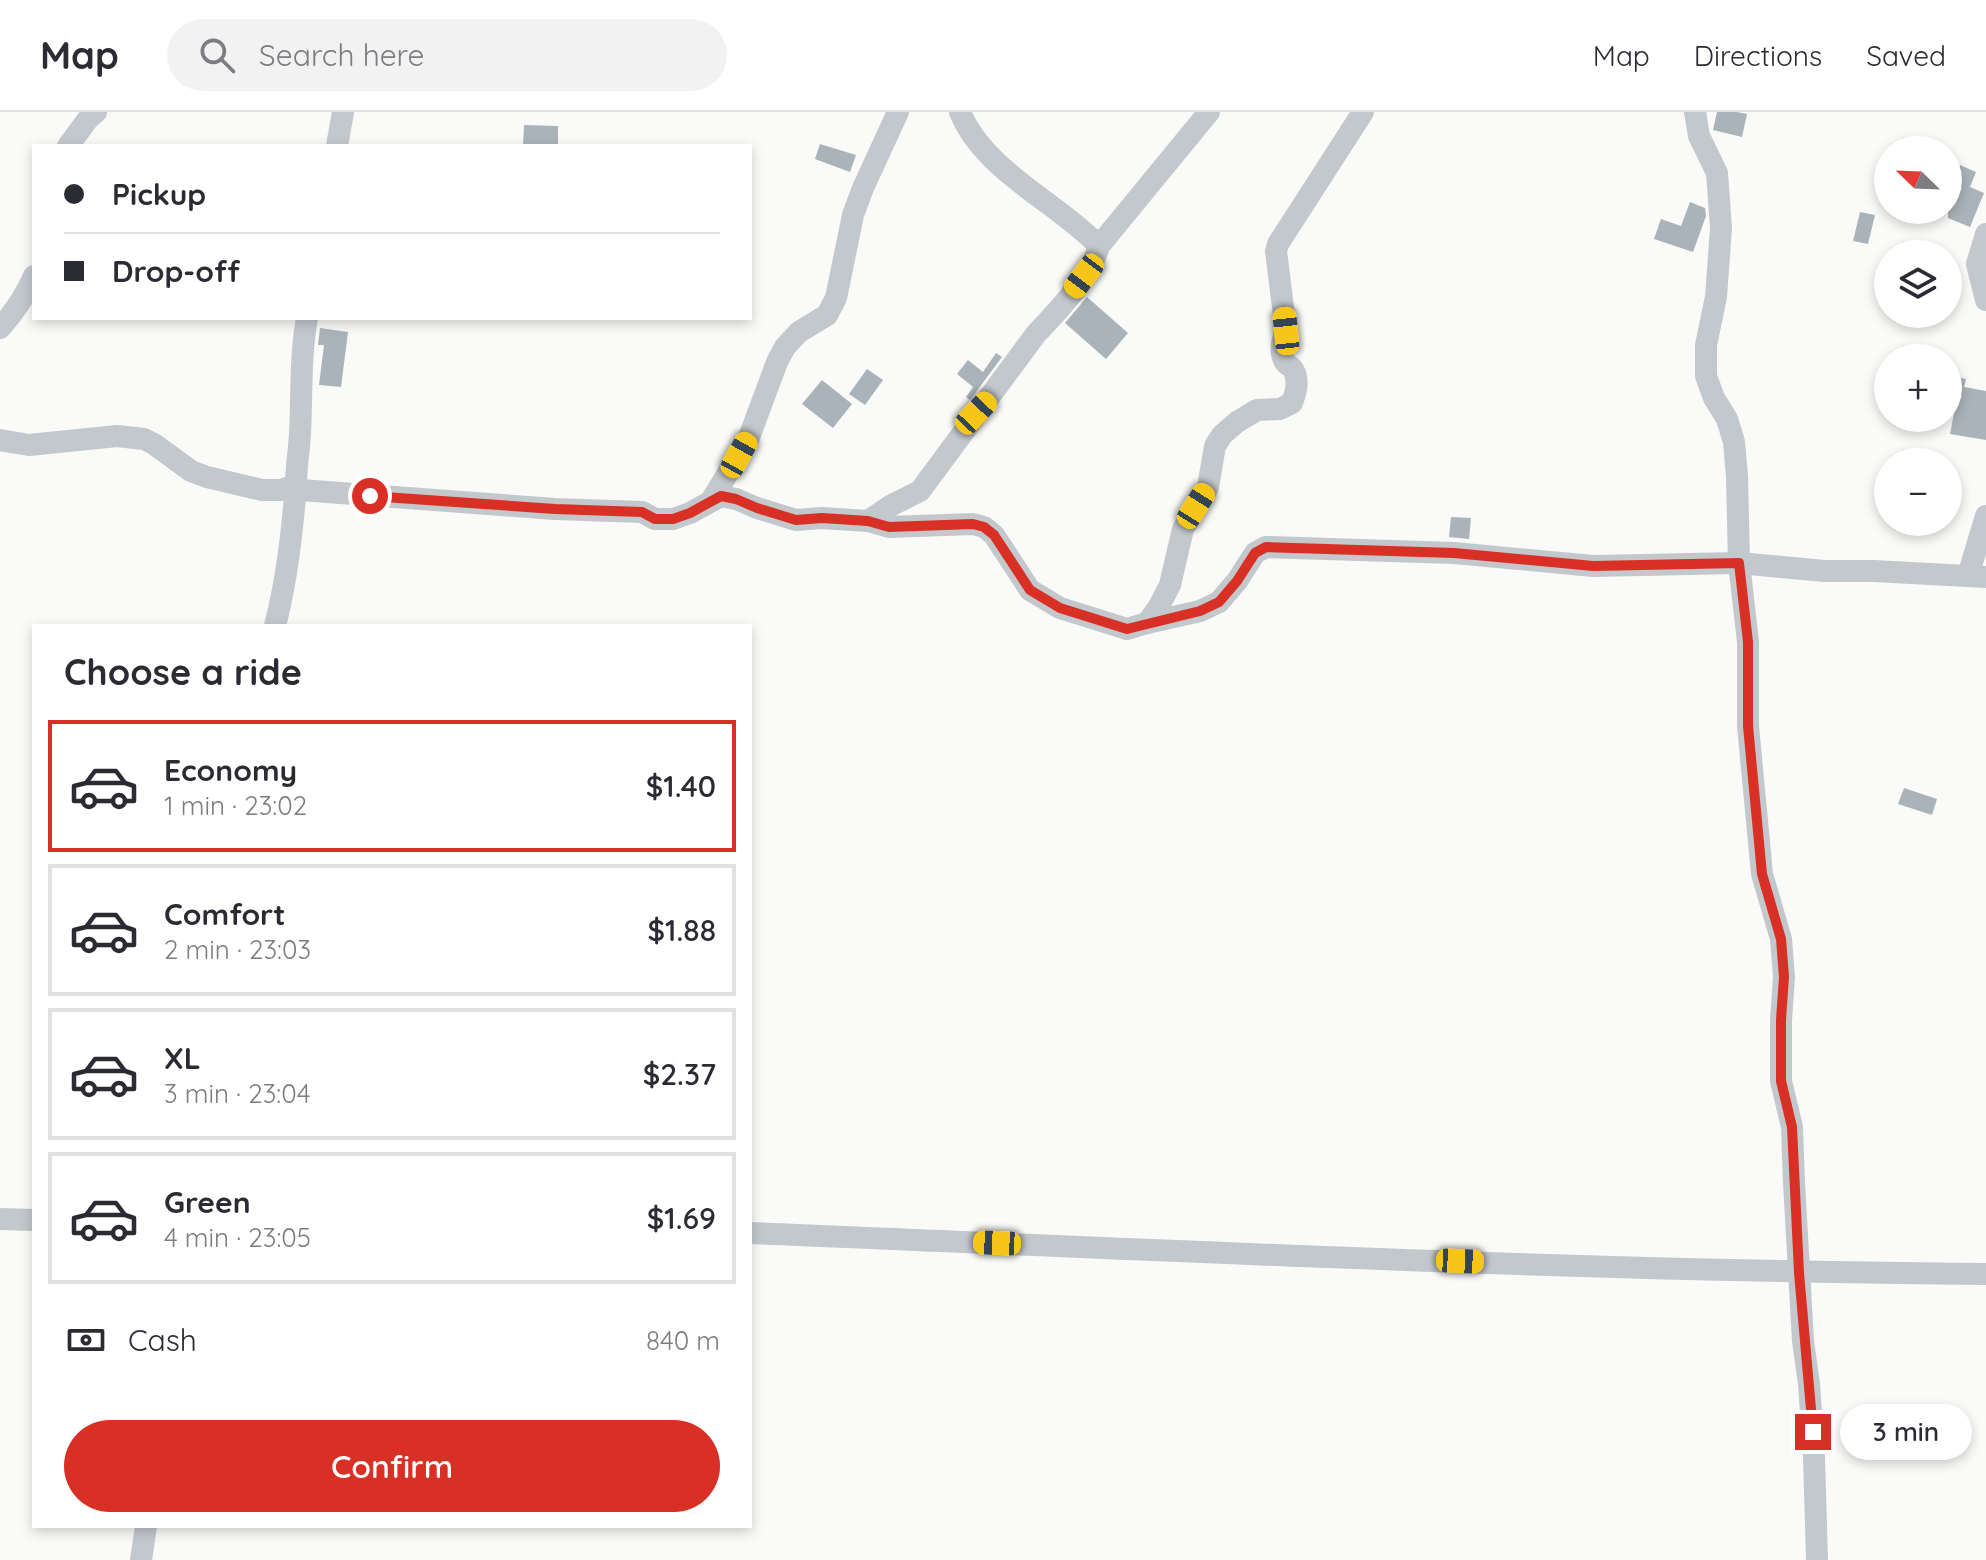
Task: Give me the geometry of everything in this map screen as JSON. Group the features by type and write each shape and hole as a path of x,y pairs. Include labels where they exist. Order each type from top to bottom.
{"street":[{"path":"69,144 96,112"},
{"path":"337,144 343,112"},
{"path":"711,501 748,440 785,347 799,332 827,315 836,298 853,215 898,112"},
{"path":"960,112 964,123 982,147 1001,166 1038,198 1087,233 1099,246"},
{"path":"868,521 920,491 1018,357 1095,262 1099,246 1209,112"},
{"path":"1147,623 1170,585 1183,529 1208,487 1215,446 1222,435 1257,410 1280,409 1292,403 1297,390 1296,379 1282,352 1286,331 1276,251 1363,112"},
{"path":"1695,112 1699,136 1717,173 1721,228 1716,297 1706,345 1706,376 1714,398 1727,419 1734,442 1739,563 1748,642 1748,726 1762,874 1781,939 1784,977 1781,1081 1792,1127 1799,1273 1814,1457 1816,1560"},
{"path":"1986,234 1977,264 1986,300"},
{"path":"0,328 12,315 32,280"},
{"path":"276,624 292,541 300,434 301,368 307,320"},
{"path":"0,440 29,445 117,436 144,439 191,471 207,477 262,490 281,490 296,485"},
{"path":"296,485 300,490 309,492 642,512 655,519 673,519 721,496 796,520 868,521 889,527 973,524 984,527 994,535 1030,590 1060,608 1127,629 1200,611 1219,602 1255,553 1266,547 1454,553 1593,566 1739,563 1824,571 1977,577 1986,516"},
{"path":"0,1219 32,1220"},
{"path":"752,1233 1799,1273 1986,1274"},
{"path":"141,1560 146,1528"}],"building":[{"path":"1717,112 1747,114 1742,137 1713,130"},
{"path":"524,125 558,126 558,144 523,144"},
{"path":"820,144 856,155 850,172 815,159"},
{"path":"1962,166 1976,172 1970,187 1984,193 1970,227 1962,224"},
{"path":"1690,202 1705,208 1706,216 1693,252 1654,239 1661,219 1681,226"},
{"path":"1860,212 1874,215 1868,244 1853,241"},
{"path":"1087,297 1128,333 1106,359 1065,323"},
{"path":"320,328 348,332 341,387 319,385 324,345 318,345"},
{"path":"996,353 1002,357 970,400 966,397 973,387 957,374 968,360 983,372"},
{"path":"867,369 883,380 865,405 849,394"},
{"path":"1962,378 1966,379 1964,387 1986,391 1986,440 1950,434 1962,432"},
{"path":"822,380 852,404 833,428 802,404"},
{"path":"1451,517 1471,518 1469,539 1449,537"},
{"path":"1904,788 1937,799 1932,815 1898,804"}],"route":[{"path":"370,496 642,512 655,519 673,519 721,496 796,520 868,521 889,527 973,524 984,527 994,535 1030,590 1060,608 1127,629 1200,611 1219,602 1255,553 1266,547 1454,553 1593,566 1739,563 1748,642 1748,726 1762,874 1781,939 1784,977 1781,1081 1792,1127 1803,1341 1813,1432"}]}
